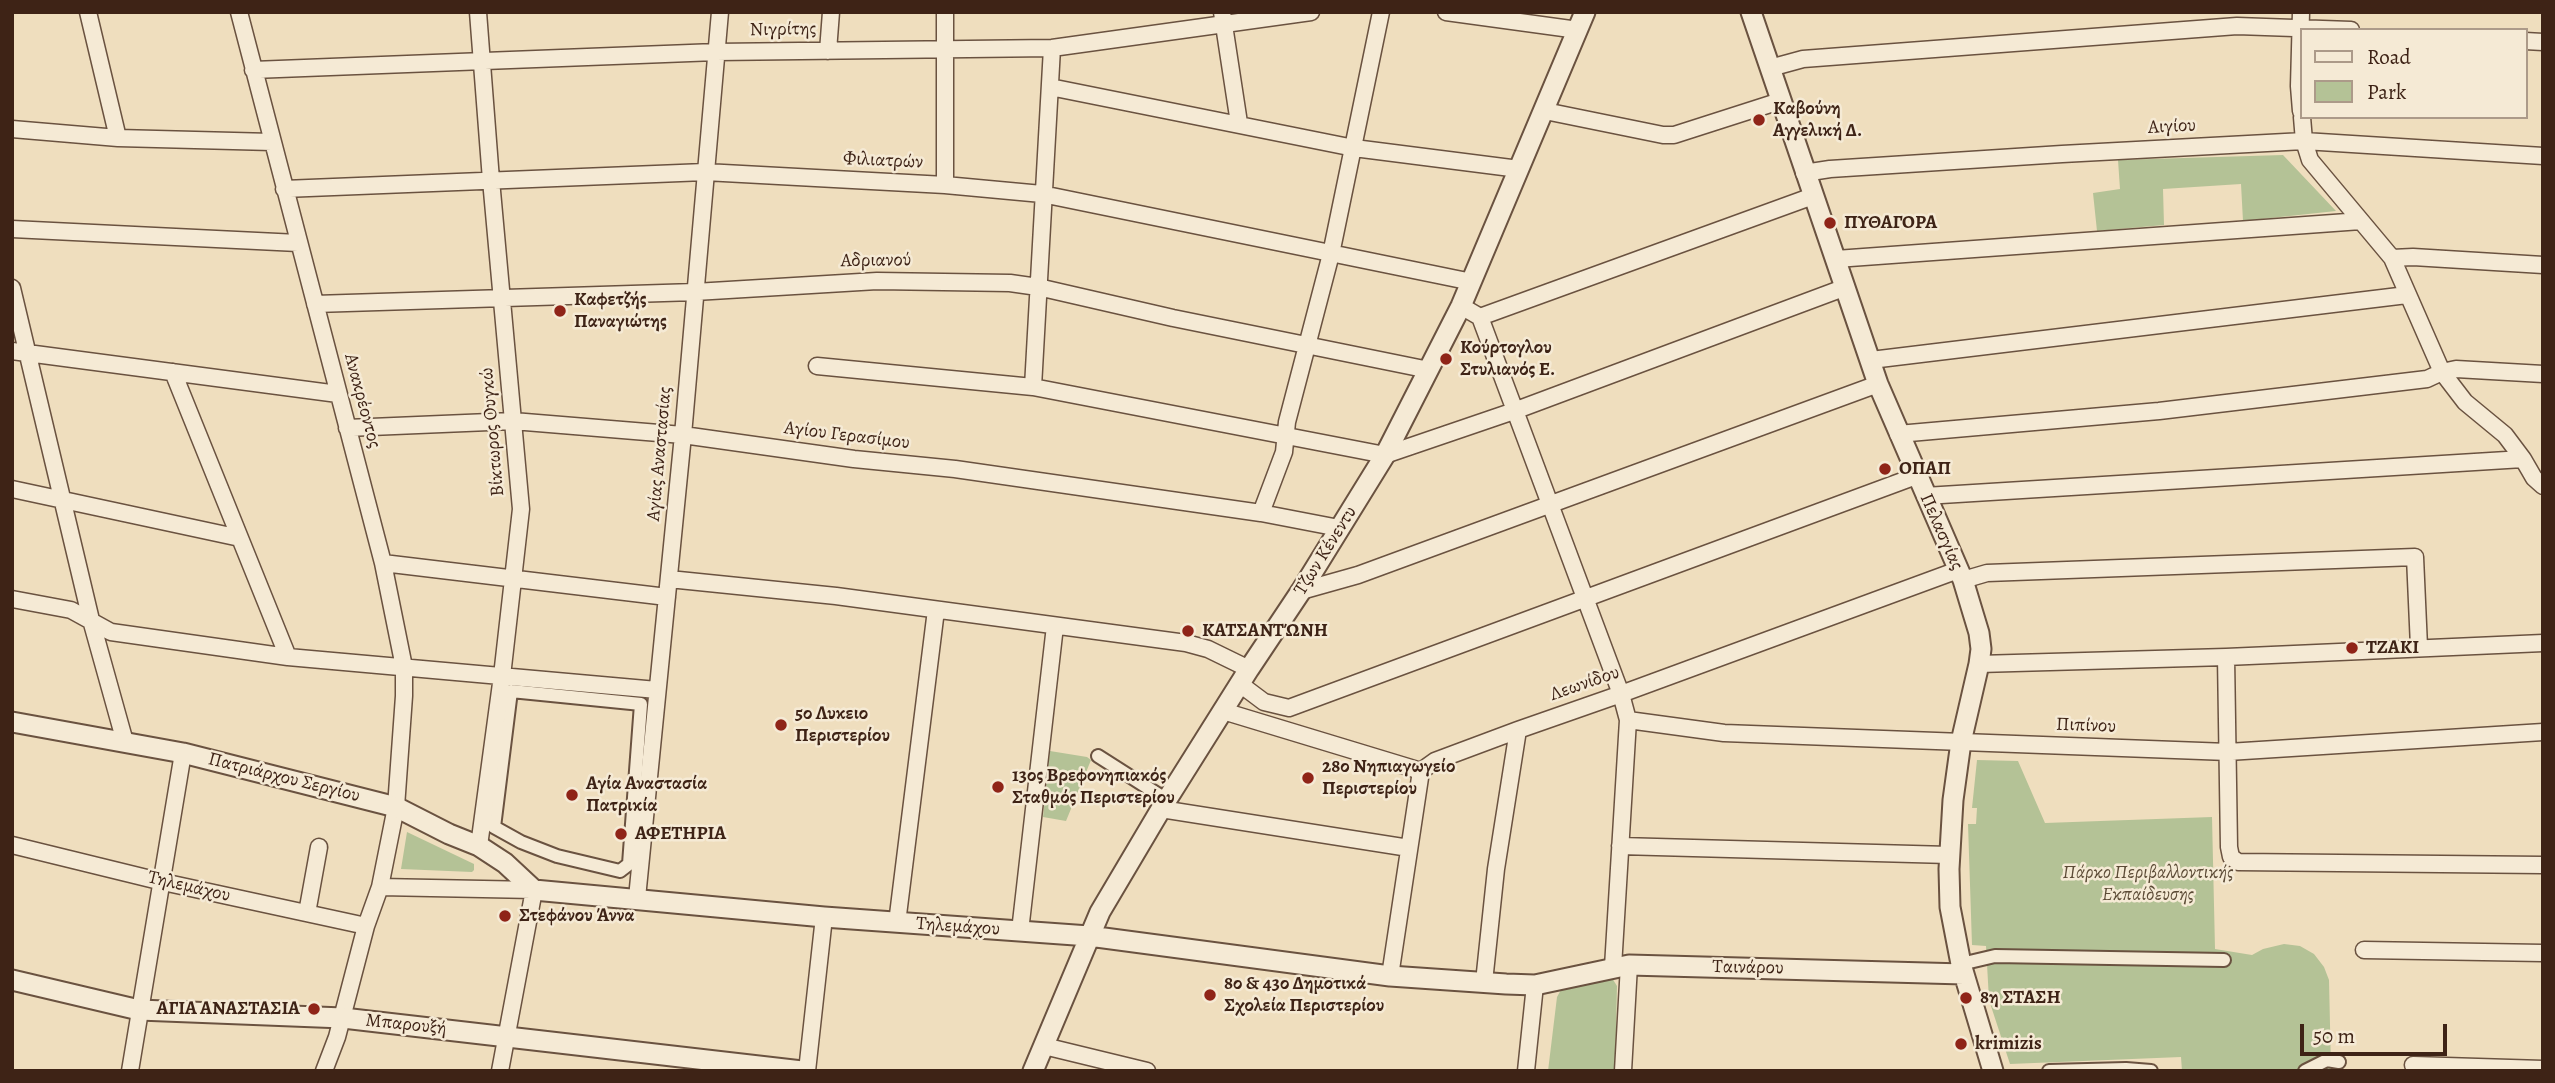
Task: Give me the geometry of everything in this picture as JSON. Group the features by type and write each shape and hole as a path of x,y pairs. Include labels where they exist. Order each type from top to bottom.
{"street":[{"path":"88,12 118,138"},
{"name":"Ανακρέοντος","path":"239,12 383,563 404,667 396,807 380,887 366,926 343,1018 324,1071"},
{"name":"Βίκτωρος Ουγκώ","path":"478,12 521,509 513,579 509,681 479,846"},
{"name":"Αγίας Αναστασίας","path":"637,898 683,435 720,12"},
{"path":"828,51 831,12"},
{"path":"945,12 945,185"},
{"name":"Νιγρίτης","path":"253,70 716,52 1052,48 1223,18 1311,12"},
{"path":"1261,513 1284,452 1287,422 1331,254 1381,12"},
{"path":"1446,12 1582,21"},
{"name":"Πελασγίας","path":"1751,12 1878,384 1961,575 1979,633 1979,664 1961,742 1949,855 1951,907 1962,969 1993,1071"},
{"path":"1223,18 1239,124"},
{"path":"1770,68 1802,60 2301,19 2342,28"},
{"name":"Τζων Κένεντυ","path":"1033,1071 1100,912 1164,804 1385,456 1472,282 1582,21"},
{"path":"1032,387 1052,48"},
{"path":"2300,52 2300,98"},
{"path":"1050,87 1354,148 1519,169"},
{"path":"1545,111 1663,135 1675,135 1780,101"},
{"path":"2302,119 2304,141 2310,160 2392,258 2442,372 2465,402 2505,435 2534,478 2543,486"},
{"path":"12,129 118,138 272,142"},
{"name":"Αιγίου","path":"1804,173 1829,169 2062,154 2304,141 2543,156"},
{"name":"Φιλιατρών","path":"284,189 705,173 945,185 1042,194 1472,282"},
{"path":"1480,317 1813,196"},
{"path":"1836,259 2361,221"},
{"path":"12,229 298,243"},
{"path":"2392,258 2543,265"},
{"name":"Αδριανού","path":"314,304 501,300 877,281 1010,283 1429,370"},
{"path":"817,366 1032,387 1385,456 1514,411 1846,287"},
{"path":"12,288 19,352 65,502 91,620 125,743"},
{"path":"1871,359 2407,295"},
{"path":"1461,306 1480,317 1621,694 1628,720 1620,846 1623,1071"},
{"path":"19,352 338,394"},
{"path":"1898,435 2160,411 2427,379 2456,369 2543,374"},
{"path":"173,372 288,657"},
{"path":"1301,591 1358,575 1878,384"},
{"name":"Αγίου Γερασίμου","path":"347,428 513,421 683,435 854,459 968,471 1261,513 1339,528"},
{"path":"1925,496 2524,460"},
{"path":"669,579 836,596 1186,643 1208,649 1245,677 1264,702 1289,708 1916,476"},
{"path":"12,489 240,538"},
{"name":"Λεωνίδου","path":"1422,771 1436,761 1518,730 1961,575 2415,557 2420,647"},
{"path":"383,563 667,597"},
{"path":"12,599 71,610 111,632 288,657 404,667 509,681 641,704 629,864 620,871 558,856 521,842 494,827 509,681"},
{"path":"897,923 936,610"},
{"path":"1020,931 1055,626"},
{"path":"1979,664 2226,657 2543,643"},
{"path":"2226,657 2231,857 2238,862 2543,865"},
{"path":"509,681 657,690"},
{"path":"1223,711 1422,771 1390,976"},
{"name":"Πιπίνου","path":"1628,720 1724,733 2228,752 2543,732"},
{"name":"Πατριάρχου Σεργίου","path":"12,722 183,753 396,807 479,846 505,863 534,890"},
{"path":"1484,982 1496,869 1518,730"},
{"path":"130,1071 183,753"},
{"path":"1098,755 1164,804 1409,848"},
{"name":"Τηλεμάχου","path":"12,845 163,882 366,926"},
{"path":"1620,846 1949,855"},
{"path":"307,913 319,847"},
{"name":"Τηλεμάχου","path":"380,887 534,890 824,917 1088,936 1390,976 1535,985"},
{"path":"500,1071 534,890"},
{"path":"804,1071 824,917"},
{"path":"2364,950 2543,954"},
{"path":"1962,969 1995,956 2224,960"},
{"name":"Ταινάρου","path":"1535,985 1621,966 1962,969"},
{"name":"Μπαρουξή","path":"12,980 139,1010 343,1018 804,1071"},
{"path":"1526,1071 1535,985"},
{"path":"1044,1046 1147,1071"},
{"path":"2305,1071 2327,1060 2339,1062"},
{"path":"2413,1065 2543,1069"},
{"path":"2049,1071 2151,1071"}],"green space":[{"path":"2283,155 2336,211 2243,221 2241,184 2163,189 2164,225 2097,231 2093,193 2120,189 2118,160"},
{"path":"1050,751 1091,760 1066,821 1043,817"},
{"name":"Πάρκο Περιβαλλοντικής Εκπαίδευσης","path":"1977,760 2018,761 2045,823 2212,817 2215,949 2252,955 2284,944 2300,946 2314,954 2324,967 2329,980 2331,1069 2353,1071 2182,1071 2181,1057 2010,1064 1989,1000 1986,946 1972,945 1968,824 1976,824 1977,808 1972,808"},
{"path":"407,832 474,864 474,870 401,869"},
{"path":"1612,978 1617,986 1615,1071 1548,1071 1557,997 1562,988"}],"place":[{"name":"Καβούνη Αγγελική Δ.","path":"1759,120"},
{"name":"ΠΥΘΑΓΟΡΑ","path":"1830,223"},
{"name":"Καφετζής Παναγιώτης","path":"560,311"},
{"name":"Κούρτογλου Στυλιανός Ε.","path":"1446,359"},
{"name":"ΟΠΑΠ","path":"1885,469"},
{"name":"ΚΑΤΣΑΝΤΏΝΗ","path":"1188,631"},
{"name":"ΤΖΑΚΙ","path":"2352,648"},
{"name":"5ο Λυκειο Περιστερίου","path":"781,725"},
{"name":"28ο Νηπιαγωγείο Περιστερίου","path":"1308,778"},
{"name":"13ος Βρεφονηπιακός Σταθμός Περιστερίου","path":"998,787"},
{"name":"Αγία Αναστασία Πατρικία","path":"572,795"},
{"name":"ΑΦΕΤΗΡΙΑ","path":"621,834"},
{"name":"Στεφάνου Άννα","path":"505,916"},
{"name":"8ο & 43ο Δημοτικά Σχολεία Περιστερίου","path":"1210,995"},
{"name":"8η ΣΤΑΣΗ","path":"1966,998"},
{"name":"ΑΓΙΑ ΑΝΑΣΤΑΣΙΑ","path":"314,1009"},
{"name":"krimizis","path":"1961,1044"}]}
